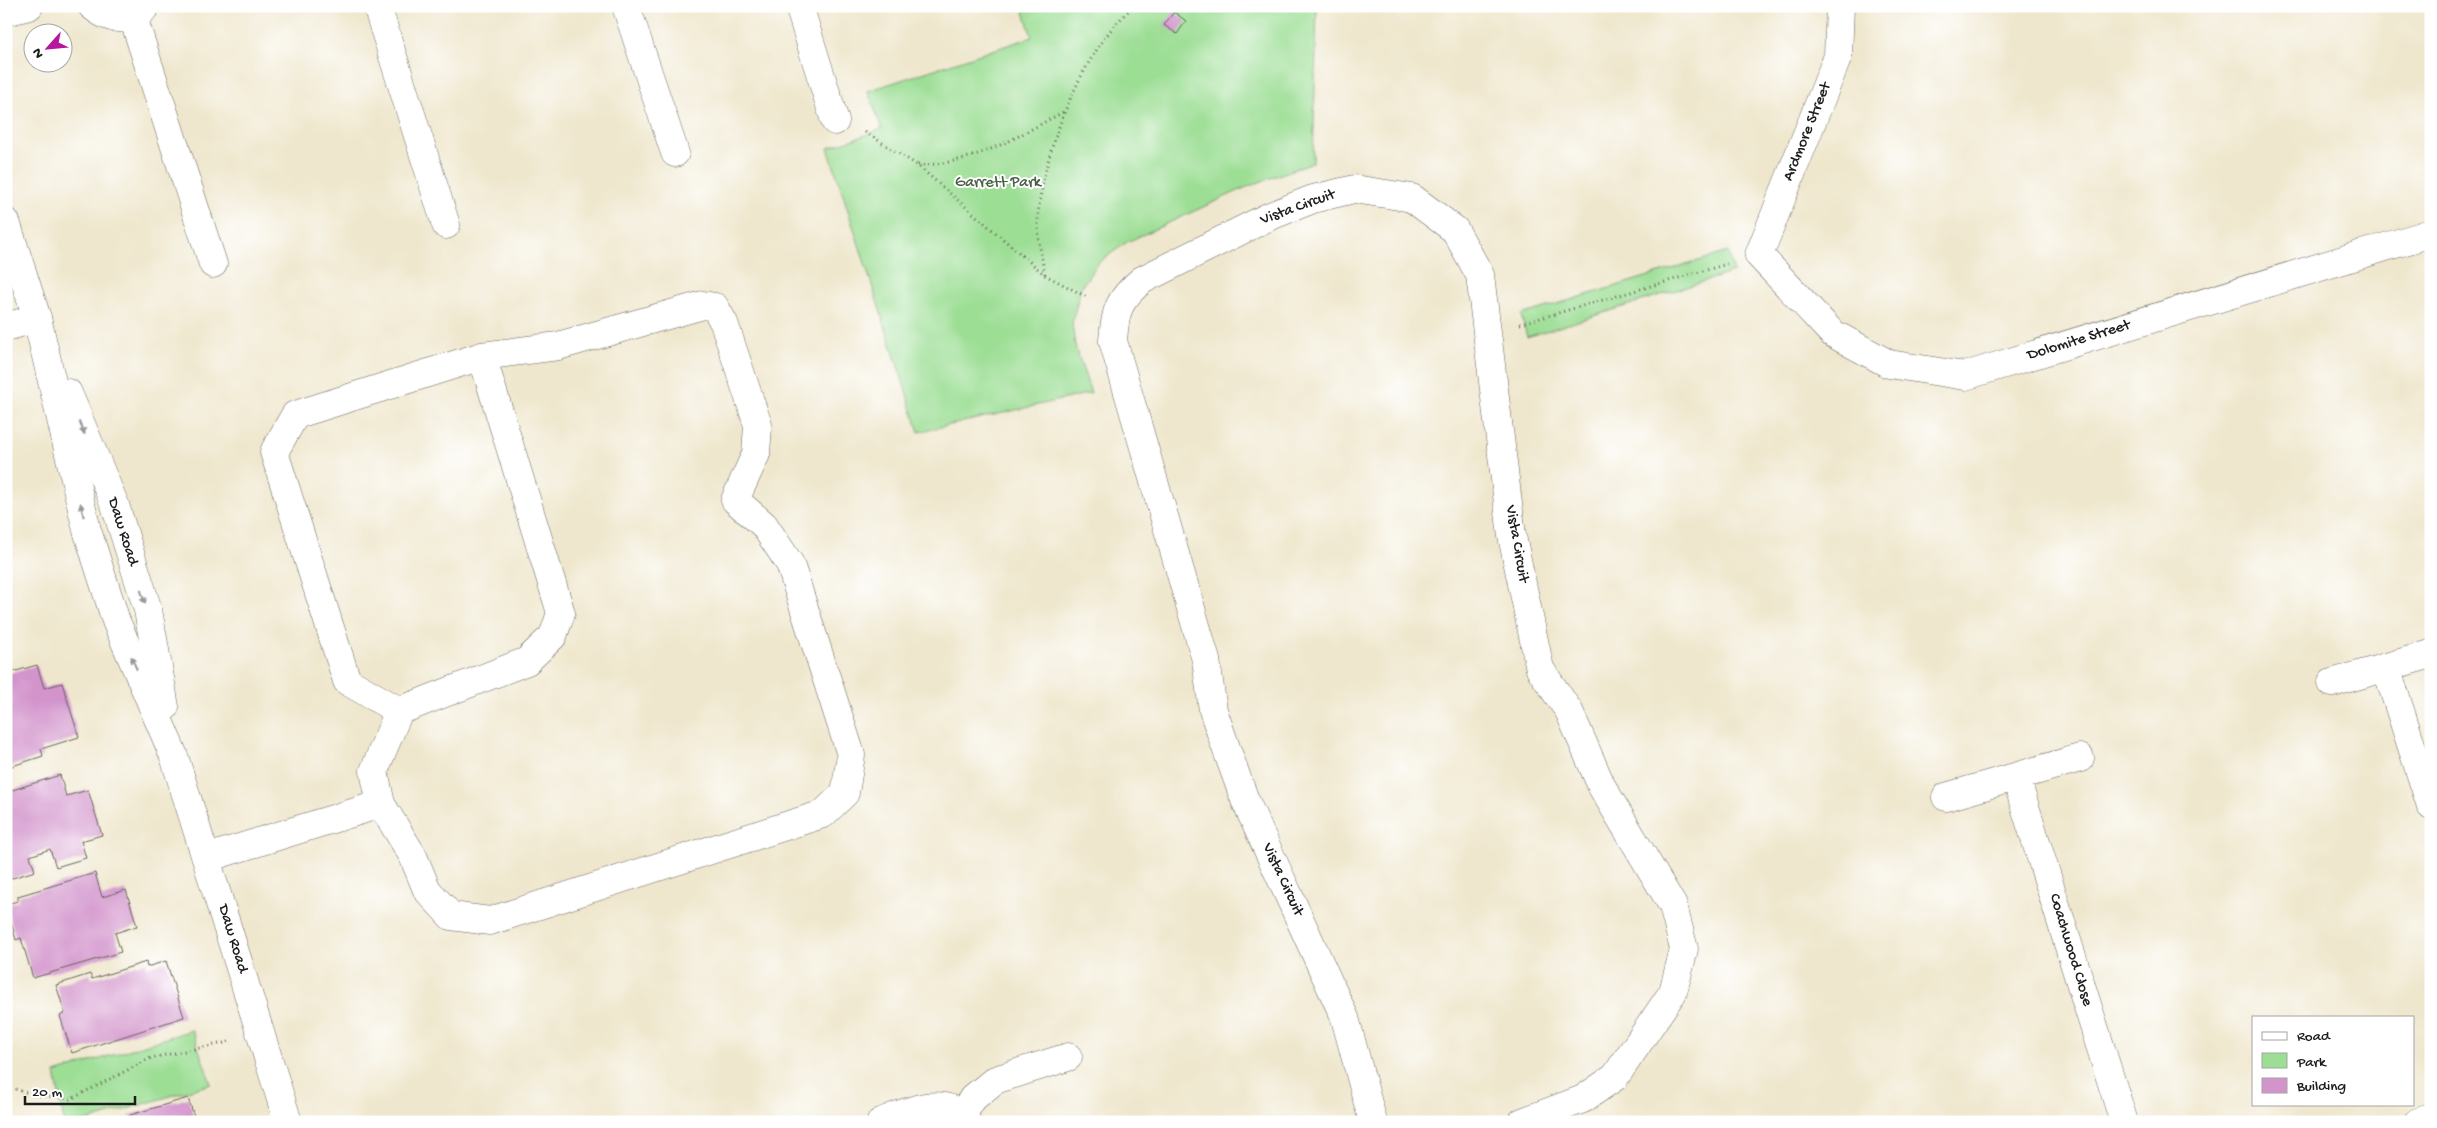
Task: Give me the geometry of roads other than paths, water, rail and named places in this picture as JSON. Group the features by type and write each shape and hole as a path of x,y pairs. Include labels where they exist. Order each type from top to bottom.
{"street":[{"path":"6,12 29,6"},
{"path":"92,6 109,18 121,19 140,11 214,264"},
{"path":"377,6 446,225"},
{"path":"626,6 675,153"},
{"path":"799,6 835,121"},
{"name":"Ardmore Street","path":"1759,255 1838,56 1840,6"},
{"name":"Vista Circuit","path":"1373,1122 1345,1018 1245,800 1213,710 1206,660 1113,341 1115,316 1125,294 1142,280 1268,217 1312,199 1354,189 1412,198 1455,230 1480,275 1512,536 1540,669 1569,711 1602,787 1673,906 1684,949 1673,992 1615,1077 1583,1099 1522,1122"},
{"name":"Daw Road","path":"6,222 37,318 93,548 116,621 174,756 288,1122"},
{"name":"Dolomite Street","path":"1759,255 1832,333 1889,364 1965,376 2431,233"},
{"path":"399,711 347,681 274,452 295,415 482,356 558,346 703,304 715,307 724,322 758,425 756,454 735,500 764,525 790,564 851,755 845,794 823,814 490,922 451,916 427,890 413,856 381,804 374,771 399,711 527,661 553,636 561,613 482,356"},
{"path":"6,327 37,318"},
{"path":"2332,683 2431,654"},
{"path":"2386,667 2431,806"},
{"path":"1946,798 2080,758"},
{"name":"Coachwood Close","path":"2016,778 2124,1122"},
{"path":"207,858 381,804"},
{"path":"881,1122 914,1109 939,1105 965,1118 973,1098 995,1080 1068,1057"},
{"path":"2418,1122 2431,1118"}],"park label":[{"name":"Garrett Park","path":"998,183"}]}
